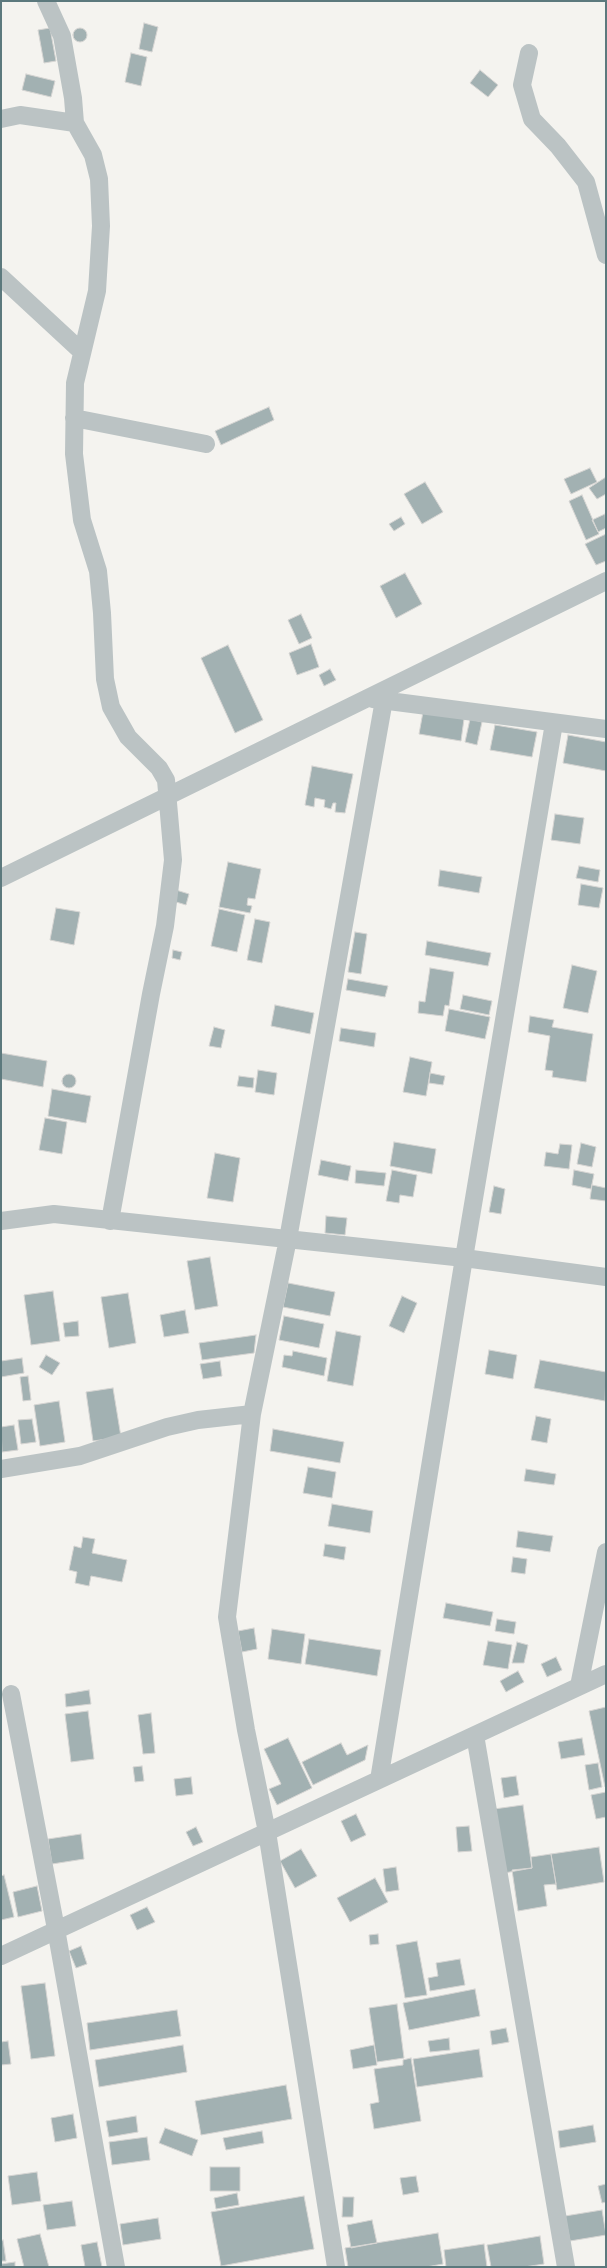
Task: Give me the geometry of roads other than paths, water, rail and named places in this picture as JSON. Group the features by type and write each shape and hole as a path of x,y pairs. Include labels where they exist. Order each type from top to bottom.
{"street":[{"path":"46,1 62,36 73,98 75,123 94,155 99,179 101,226 97,291 75,383 74,454 82,520 98,571 105,679 110,707 128,737 159,768 166,780 173,860 171,887 110,1220"},
{"path":"529,53 522,85 532,120 558,146 586,182 606,255"},
{"path":"1,119 20,114 75,123"},
{"path":"1,277 82,352"},
{"path":"74,418 206,444"},
{"path":"1,878 167,796 376,699 606,581"},
{"path":"376,699 606,729"},
{"path":"336,2267 267,1832 246,1730 227,1617 252,1414 288,1239 376,699"},
{"path":"379,1780 554,723"},
{"path":"1,1221 54,1214 464,1258 606,1277"},
{"path":"1,1469 80,1456 167,1427 198,1420 252,1414"},
{"path":"579,1686 606,1552"},
{"path":"1,1956 606,1674"},
{"path":"11,1694 56,1930 116,2267"},
{"path":"475,1735 566,2267"}]}
